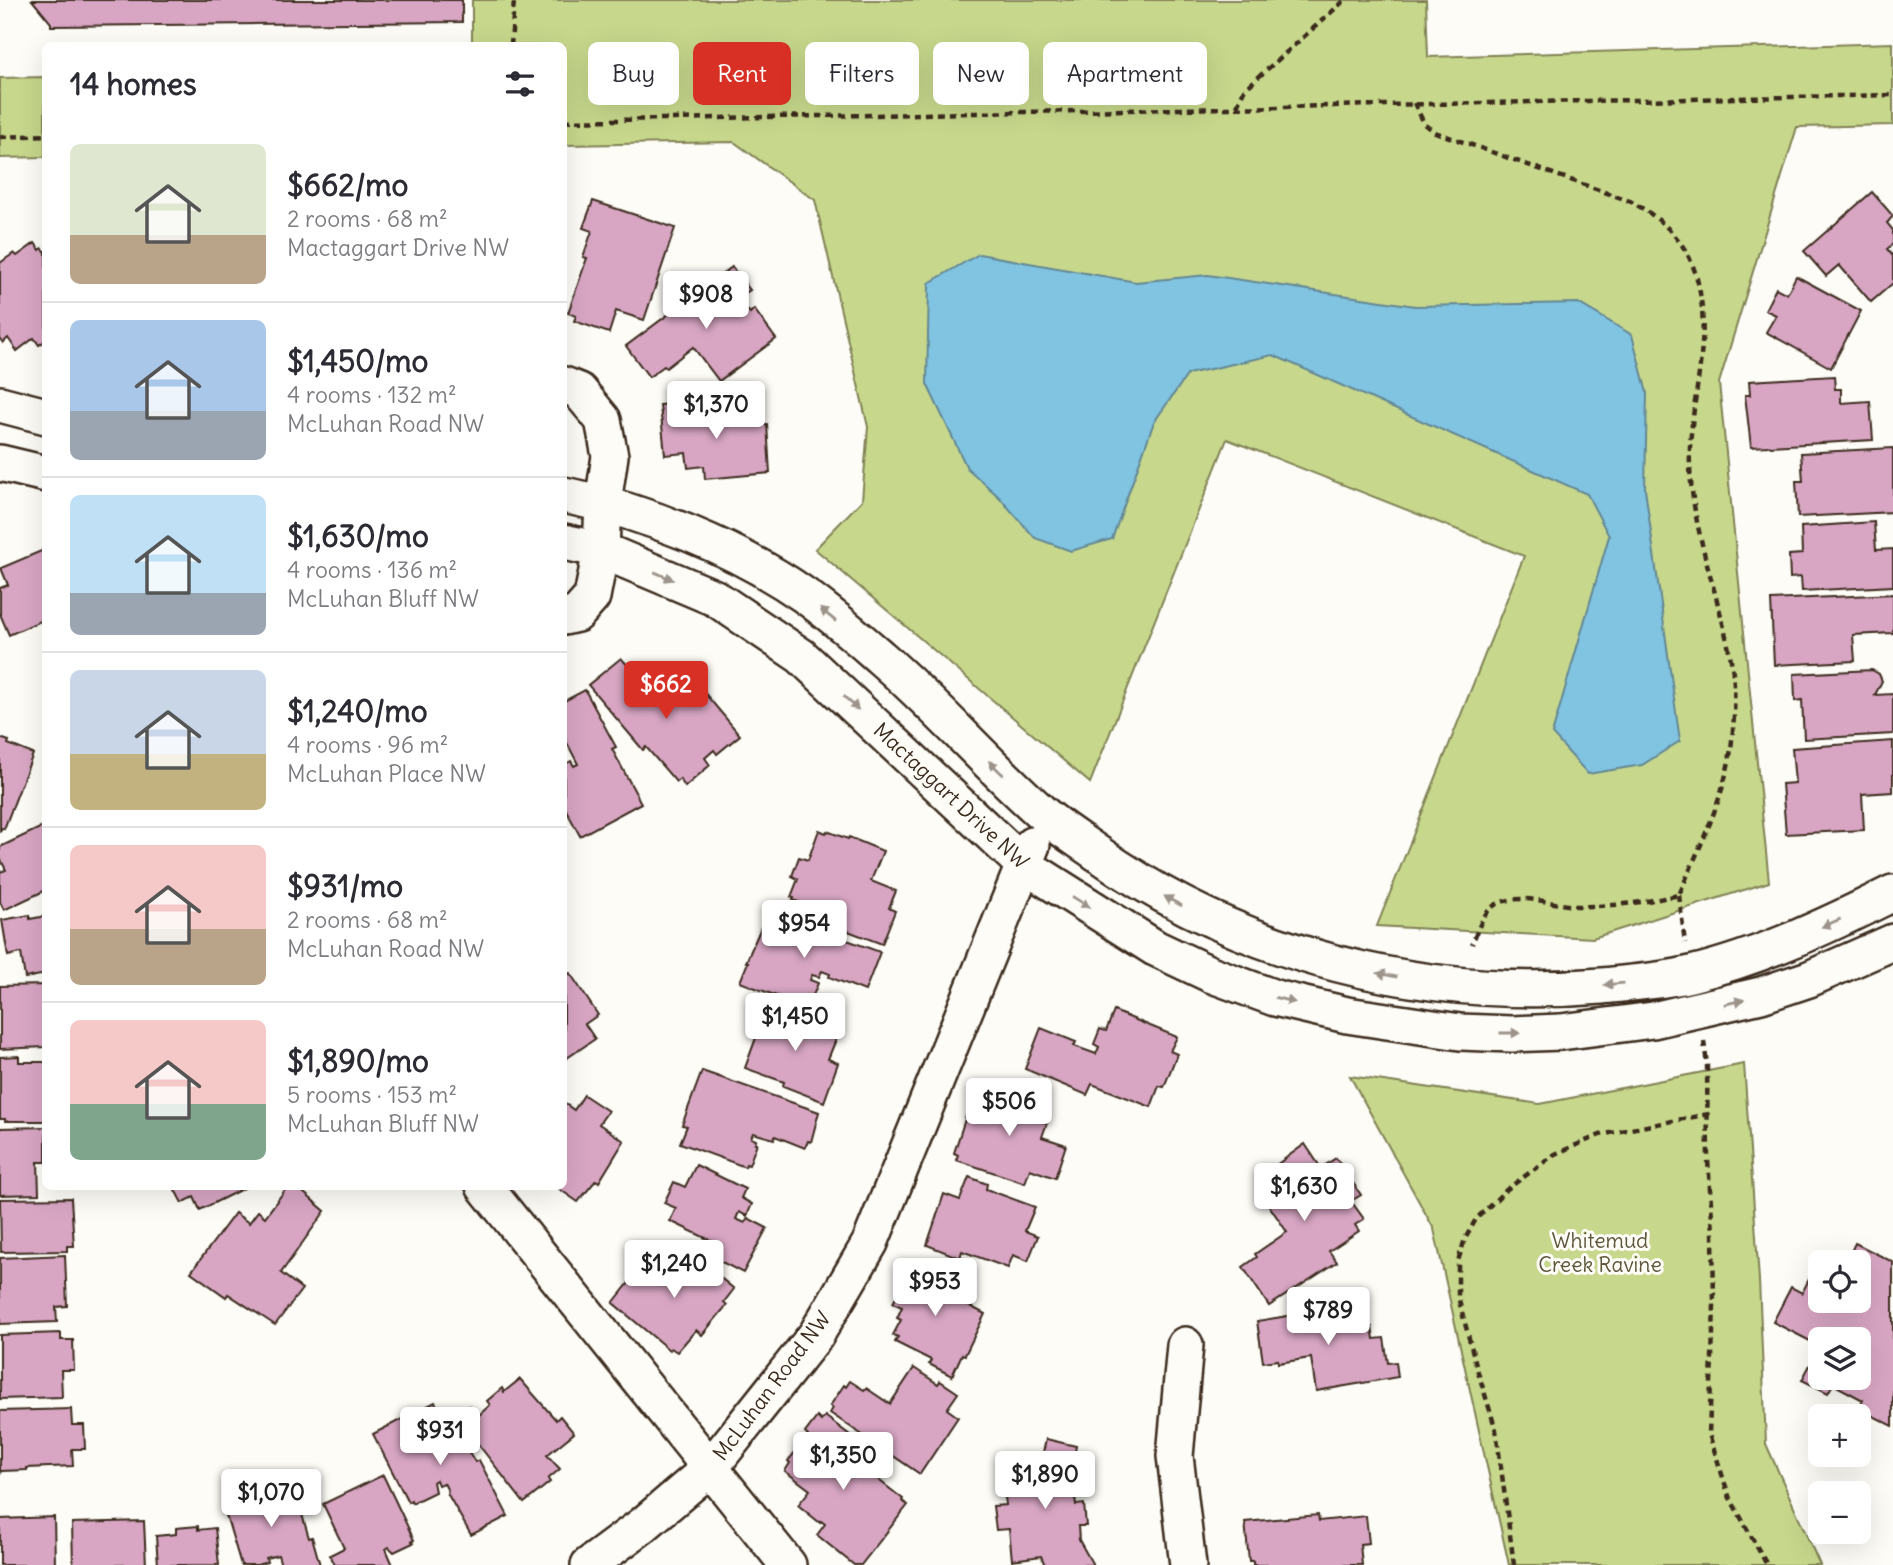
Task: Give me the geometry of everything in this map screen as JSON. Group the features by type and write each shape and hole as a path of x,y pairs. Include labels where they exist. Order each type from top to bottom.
{"street":[{"path":"567,386 579,391 603,420 610,456 603,503 601,550 592,597 578,614 567,616"},
{"path":"0,404 42,415"},
{"path":"0,463 42,473"},
{"path":"567,496 603,503 721,547 804,595 882,657 1045,816 1135,879 1183,906 1291,951 1411,980 1468,986 1527,989 1644,982 1692,974 1797,937 1893,893"},
{"name":"Mactaggart Drive NW","path":"567,543 601,550 715,598 801,656 1024,865 1155,948 1210,974 1275,998 1404,1025 1460,1032 1560,1032 1676,1015 1762,995 1810,979 1893,942"},
{"name":"McLuhan Road NW","path":"589,1565 643,1525 710,1468 816,1335 870,1243 1045,816"},
{"path":"487,1190 788,1565"},
{"path":"1185,1345 1175,1456 1188,1565"}],"path":[{"path":"511,42 514,0"},
{"path":"1237,106 1244,90 1345,0"},
{"path":"567,121 1893,95"},
{"path":"1414,103 1425,125 1435,132 1630,201 1656,216 1682,245 1698,283 1703,320 1690,448 1692,481 1696,513 1731,657 1734,688 1732,741 1727,773 1717,805 1679,895 1646,902 1576,906 1514,899 1498,904 1486,913 1472,944"},
{"path":"0,136 42,135"},
{"path":"1514,1565 1496,1430 1458,1297 1458,1261 1465,1239 1476,1219 1506,1190 1555,1154 1600,1135 1709,1114 1708,1160 1714,1306 1709,1434 1729,1496 1767,1565"}],"green space":[{"path":"472,0 1426,0 1428,57 1893,43 1893,125 1797,127 1719,383 1769,882 1593,938 1377,926 1524,556 1227,439 1090,783 815,549 862,500 868,427 815,200 734,142 567,145 567,42 472,42"},
{"path":"42,77 42,157 0,158 0,78"},
{"name":"Whitemud Creek Ravine","path":"1744,1064 1759,1280 1766,1444 1808,1538 1808,1544 1811,1544 1820,1565 1509,1565 1434,1229 1350,1076 1540,1104"}],"water":[{"path":"979,254 1136,282 1208,275 1415,306 1578,303 1632,335 1647,393 1645,489 1680,741 1642,765 1588,774 1552,734 1609,536 1587,494 1273,355 1188,374 1154,422 1112,539 1071,551 1035,538 999,497 967,468 927,384 929,283"}],"building":[{"path":"32,0 462,0 462,22 51,26"},
{"path":"1872,192 1893,216 1887,223 1893,230 1893,244 1887,249 1893,256 1893,283 1871,302 1839,265 1826,276 1804,251"},
{"path":"593,201 675,228 644,320 616,311 609,333 574,321 576,316 568,313 587,258 583,257 592,231 583,228"},
{"path":"35,243 40,250 42,248 42,343 39,345 34,338 17,351 8,338 3,343 0,339 0,263 14,253 17,256"},
{"path":"732,267 750,290 738,298 750,313 754,309 776,339 719,381 693,347 666,368 664,366 649,377 626,346"},
{"path":"1796,276 1861,311 1831,368 1766,332 1776,315 1765,310 1776,288 1787,294"},
{"path":"1834,376 1835,389 1841,389 1841,403 1870,401 1873,440 1751,447 1745,395 1750,395 1749,381"},
{"path":"705,401 707,418 754,413 756,425 767,424 770,473 705,479 704,466 688,468 686,453 665,455 660,405"},
{"path":"1893,448 1893,512 1798,517 1796,481 1803,481 1801,453"},
{"path":"1874,522 1876,550 1893,549 1893,586 1802,591 1801,577 1790,578 1789,555 1802,554 1801,527"},
{"path":"42,551 42,625 40,621 9,635 0,614 0,588 8,585 1,568"},
{"path":"1893,594 1893,633 1853,635 1855,661 1774,665 1771,600"},
{"path":"621,658 662,703 692,678 740,735 717,754 714,750 705,758 710,765 685,787 680,779 676,782 646,747 643,750 588,685"},
{"path":"1872,670 1879,674 1882,681 1875,695 1893,694 1893,734 1804,739 1802,700 1795,701 1794,674"},
{"path":"585,690 616,747 612,749 641,803 580,836 567,812 567,763 571,761 574,766 578,764 567,743 567,699"},
{"path":"0,738 33,754 4,829 0,832"},
{"path":"1893,741 1893,792 1862,794 1864,830 1786,834 1782,784 1795,783 1792,748"},
{"path":"42,827 42,892 4,910 0,902 0,872 6,870 0,858 0,847"},
{"path":"819,830 848,839 849,837 883,851 871,881 896,891 889,908 895,911 882,944 840,928 844,920 791,897 798,879 792,876 799,857 808,860"},
{"path":"768,911 880,952 865,991 829,977 830,974 822,971 819,977 812,975 810,980 818,983 808,1008 740,982"},
{"path":"30,915 30,919 42,917 42,975 25,978 21,953 8,956 2,920"},
{"path":"570,973 598,1015 585,1024 595,1039 567,1058 567,975"},
{"path":"42,985 42,1047 0,1049 0,986"},
{"path":"768,1005 839,1032 828,1059 838,1063 824,1102 783,1086 784,1082 745,1068"},
{"path":"1114,1011 1177,1037 1170,1051 1177,1054 1164,1087 1159,1086 1151,1107 1092,1084 1087,1095 1025,1069 1041,1028 1076,1042 1074,1046 1096,1054 1099,1047 1094,1044 1100,1029 1106,1031"},
{"path":"19,1056 19,1062 42,1062 42,1121 0,1119 0,1057"},
{"path":"702,1071 819,1112 811,1142 808,1141 805,1148 775,1136 774,1139 753,1133 751,1138 757,1143 749,1165 746,1164 745,1167 680,1143 687,1126 682,1125"},
{"path":"1007,1085 1039,1096 1031,1118 1047,1123 1042,1137 1066,1145 1055,1178 1030,1169 1025,1183 956,1160 958,1155 954,1153 967,1113 980,1117 990,1090 1003,1095"},
{"path":"584,1095 608,1111 599,1124 624,1141 599,1182 596,1180 578,1202 561,1190 567,1190 567,1105 574,1110"},
{"path":"42,1127 42,1162 38,1162 39,1194 0,1195 0,1128"},
{"path":"1305,1144 1321,1168 1336,1158 1361,1195 1351,1201 1364,1219 1355,1225 1359,1231 1329,1251 1337,1262 1269,1306 1243,1267 1257,1257 1255,1254 1287,1232 1264,1198 1275,1191 1264,1174"},
{"path":"696,1165 745,1189 741,1198 752,1204 747,1216 739,1212 736,1219 745,1223 748,1218 767,1228 743,1273 708,1255 714,1242 670,1221 676,1208 664,1203 674,1182 685,1187"},
{"path":"969,1177 987,1184 986,1189 1035,1207 1025,1231 1038,1236 1028,1261 1013,1255 1008,1268 962,1251 960,1258 927,1245 944,1194 960,1200"},
{"path":"175,1190 240,1190 200,1210 194,1197 182,1203"},
{"path":"285,1190 301,1190 325,1211 281,1273 302,1289 275,1325 228,1294 226,1297 191,1272 235,1213 249,1223 258,1211 265,1217"},
{"path":"71,1198 74,1246 67,1246 67,1251 1,1252 0,1199"},
{"path":"1855,1243 1869,1250 1852,1250"},
{"path":"655,1250 681,1271 694,1256 734,1289 724,1302 727,1305 702,1335 696,1330 677,1352 671,1348 669,1350 613,1303"},
{"path":"1871,1251 1893,1262 1893,1426 1871,1415 1871,1404 1861,1404 1863,1400 1844,1390 1871,1390 1871,1327 1808,1327 1808,1340 1773,1322 1791,1287 1802,1293 1808,1281 1808,1313 1871,1313"},
{"path":"65,1255 67,1306 56,1307 57,1322 0,1324 0,1258"},
{"path":"919,1260 963,1282 954,1298 985,1314 952,1376 929,1364 931,1360 895,1342 898,1337 893,1335 901,1320 897,1318 902,1307 893,1303 910,1270 913,1271"},
{"path":"1364,1308 1367,1328 1372,1327 1374,1339 1384,1338 1388,1363 1396,1362 1398,1377 1316,1391 1311,1358 1278,1363 1278,1360 1263,1362 1257,1321 1312,1312 1313,1316"},
{"path":"61,1333 61,1340 73,1340 74,1370 61,1370 62,1397 0,1399 0,1335"},
{"path":"914,1368 958,1393 947,1409 958,1417 920,1474 830,1413 833,1408 830,1406 844,1385 846,1387 850,1381 890,1404"},
{"path":"1808,1369 1808,1383 1802,1380"},
{"path":"520,1379 556,1420 560,1416 574,1433 547,1455 560,1469 548,1479 550,1482 524,1503 457,1417 470,1406 478,1416 490,1405 487,1401 502,1388 504,1392"},
{"path":"435,1402 448,1428 453,1426 475,1462 479,1460 508,1516 471,1535 444,1483 438,1485 436,1480 433,1482 435,1492 412,1503 411,1500 408,1502 373,1434"},
{"path":"71,1409 72,1425 84,1425 85,1449 72,1449 73,1466 1,1471 0,1475 0,1411"},
{"path":"825,1416 868,1449 857,1463 908,1505 861,1565 854,1565 817,1535 825,1524 798,1505 810,1490 785,1471 790,1463 788,1461 808,1436 805,1433 817,1417 821,1421"},
{"path":"1046,1439 1076,1446 1074,1457 1077,1458 1072,1477 1069,1476 1070,1483 1073,1483 1076,1505 1084,1504 1086,1526 1078,1526 1079,1540 1093,1565 1045,1565 1041,1556 1012,1560 1009,1529 996,1530 993,1506 1006,1505 1003,1481 1038,1477"},
{"path":"383,1475 414,1540 413,1543 394,1552 389,1547 386,1549 393,1565 335,1565 330,1555 344,1548 323,1504"},
{"path":"293,1484 320,1565 281,1565 278,1555 266,1558 267,1562 257,1565 241,1565 223,1505"},
{"path":"1318,1515 1319,1521 1366,1516 1369,1543 1360,1544 1362,1565 1253,1565 1253,1561 1249,1561 1245,1522"},
{"path":"54,1517 55,1565 0,1565 0,1519"},
{"path":"144,1521 146,1565 73,1565 72,1523"},
{"path":"198,1526 198,1530 215,1528 219,1565 158,1565 156,1536 176,1534 176,1528"}]}
